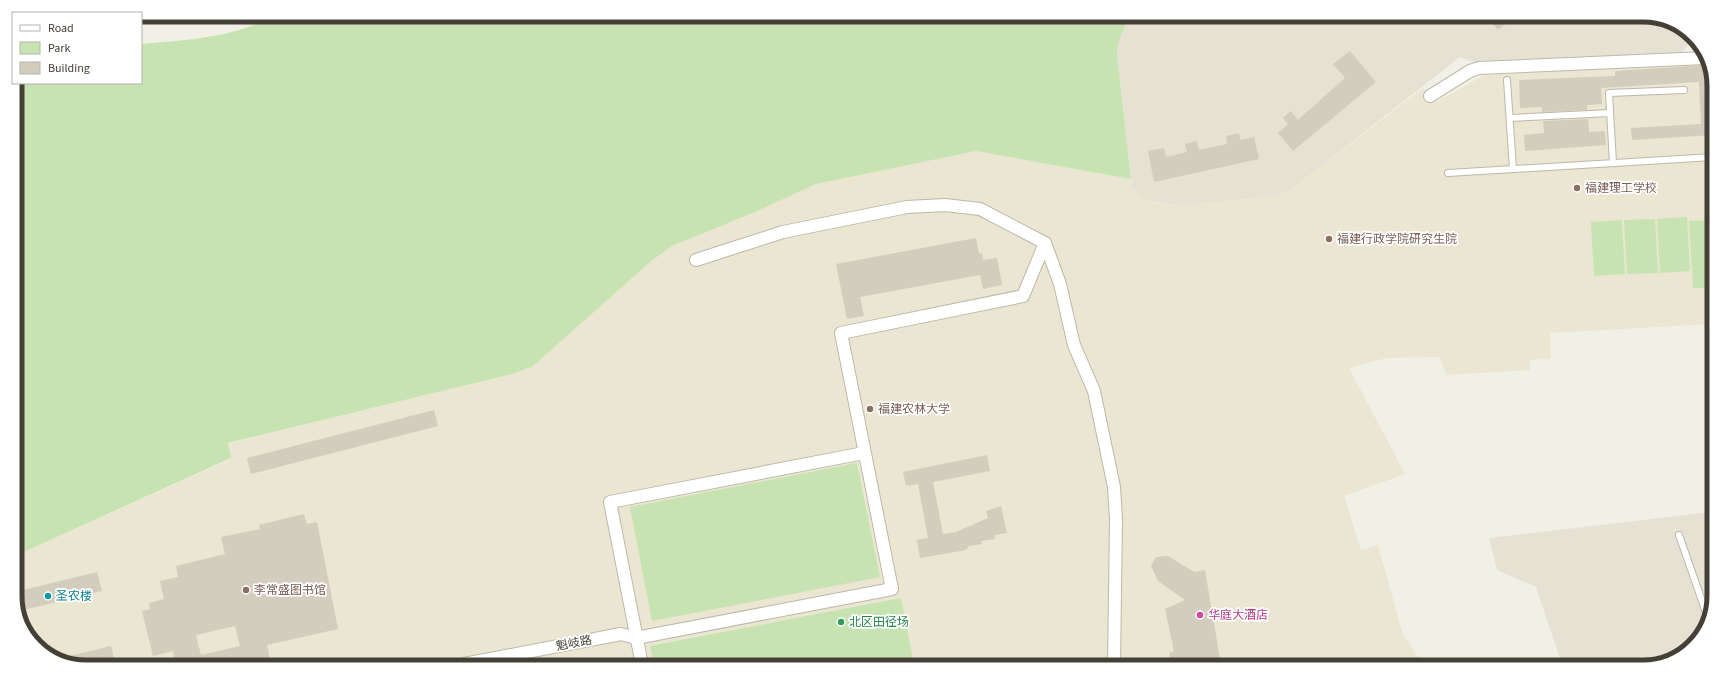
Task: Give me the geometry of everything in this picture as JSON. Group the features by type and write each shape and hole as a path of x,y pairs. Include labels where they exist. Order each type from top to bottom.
{"street":[{"path":"1430,96 1470,71 1479,68 1700,58"},
{"path":"696,260 783,232 906,207 945,205 980,209 1045,243 1060,284 1074,345 1094,391 1114,487 1116,553 1114,660"},
{"path":"636,638 892,589 841,334 1023,296 1045,243"},
{"path":"641,660 610,502 864,453"},
{"name":"魁岐路","path":"485,660 621,634 636,638"}],"lane":[{"path":"1507,80 1513,169"},
{"path":"1613,163 1609,94 1684,90"},
{"path":"1510,118 1610,113"},
{"path":"1448,173 1707,157"},
{"path":"1679,535 1706,611"}],"shaded area":[{"path":"1126,22 1643,22 1664,25 1682,35 1690,43 1683,51 1673,55 1473,62 1460,57 1292,189 1274,196 1179,206 1148,200 1141,197 1132,187 1117,54 1117,41"},
{"name":"福建农林大学","path":"1703,63 1707,82 1707,324 1550,333 1551,359 1530,360 1530,370 1446,375 1440,357 1387,358 1349,368 1405,474 1344,496 1361,550 1378,545 1403,635 1420,660 86,660 65,657 50,649 35,635 27,621 22,600 22,553 231,459 227,444 512,374 650,262 672,246 755,212 816,184 976,151 1131,179 1132,187 1141,197 1155,202 1179,206 1274,196 1292,189 1423,88 1435,103 1484,75"},
{"path":"1707,512 1707,596 1704,617 1696,632 1682,647 1664,657 1643,660 1561,660 1536,587 1497,570 1489,538"}],"green space":[{"path":"1126,22 1119,40 1117,54 1131,179 976,151 816,184 755,212 672,246 650,262 533,366 512,374 228,443 231,458 22,553 22,84 142,84 142,44 210,37 244,29 260,23"},
{"path":"1687,217 1690,271 1660,273 1657,219"},
{"path":"1655,219 1658,273 1627,274 1624,220"},
{"path":"1622,220 1625,274 1594,276 1591,222"},
{"path":"1707,220 1707,288 1693,288 1689,221"},
{"path":"857,463 880,577 652,621 630,507"},
{"name":"北区田径场","path":"901,598 913,660 653,660 650,646"}],"building":[{"path":"1491,22 1507,22 1498,30"},
{"path":"1350,51 1376,82 1293,151 1278,133 1288,124 1283,118 1291,111 1298,120 1345,78 1333,64"},
{"path":"1703,65 1707,82 1707,135 1632,140 1631,128 1701,124 1699,82 1601,88 1602,104 1587,105 1587,110 1542,112 1542,107 1520,108 1519,80 1615,76 1615,71"},
{"path":"1588,119 1589,132 1605,131 1606,145 1525,151 1524,135 1544,133 1543,121"},
{"path":"1239,133 1240,140 1254,137 1259,159 1154,182 1148,151 1164,148 1166,157 1187,152 1185,144 1197,141 1199,150 1227,144 1226,136"},
{"path":"976,238 979,254 982,253 983,260 997,258 1002,285 983,289 980,275 860,297 864,316 847,319 836,264"},
{"path":"434,410 438,426 251,474 247,458"},
{"path":"987,455 990,471 933,482 943,534 956,532 988,518 986,511 1001,506 1007,533 994,535 995,539 981,541 982,544 969,546 966,550 920,558 917,540 928,538 918,484 906,486 903,472"},
{"name":"李常盛图书馆","path":"304,514 307,524 317,522 338,629 267,645 270,660 174,660 173,651 153,656 142,611 150,609 149,603 164,599 160,581 178,577 176,566 225,554 221,537 260,529 259,525","holes":["235,626 240,646 201,655 196,635"]},
{"name":"华庭大酒店","path":"1168,556 1194,572 1205,570 1220,660 1171,660 1169,653 1174,651 1165,609 1185,600 1158,581 1151,566 1156,557"},
{"name":"圣农楼","path":"97,572 102,591 23,610 22,590"},
{"path":"111,646 114,660 86,660 65,657"}],"place":[{"name":"福建理工学校","path":"1577,188"},
{"name":"福建行政学院研究生院","path":"1329,239"},
{"name":"福建农林大学","path":"870,409"},
{"name":"李常盛图书馆","path":"246,590"},
{"name":"圣农楼","path":"48,596"},
{"name":"华庭大酒店","path":"1200,615"},
{"name":"北区田径场","path":"841,622"}]}
